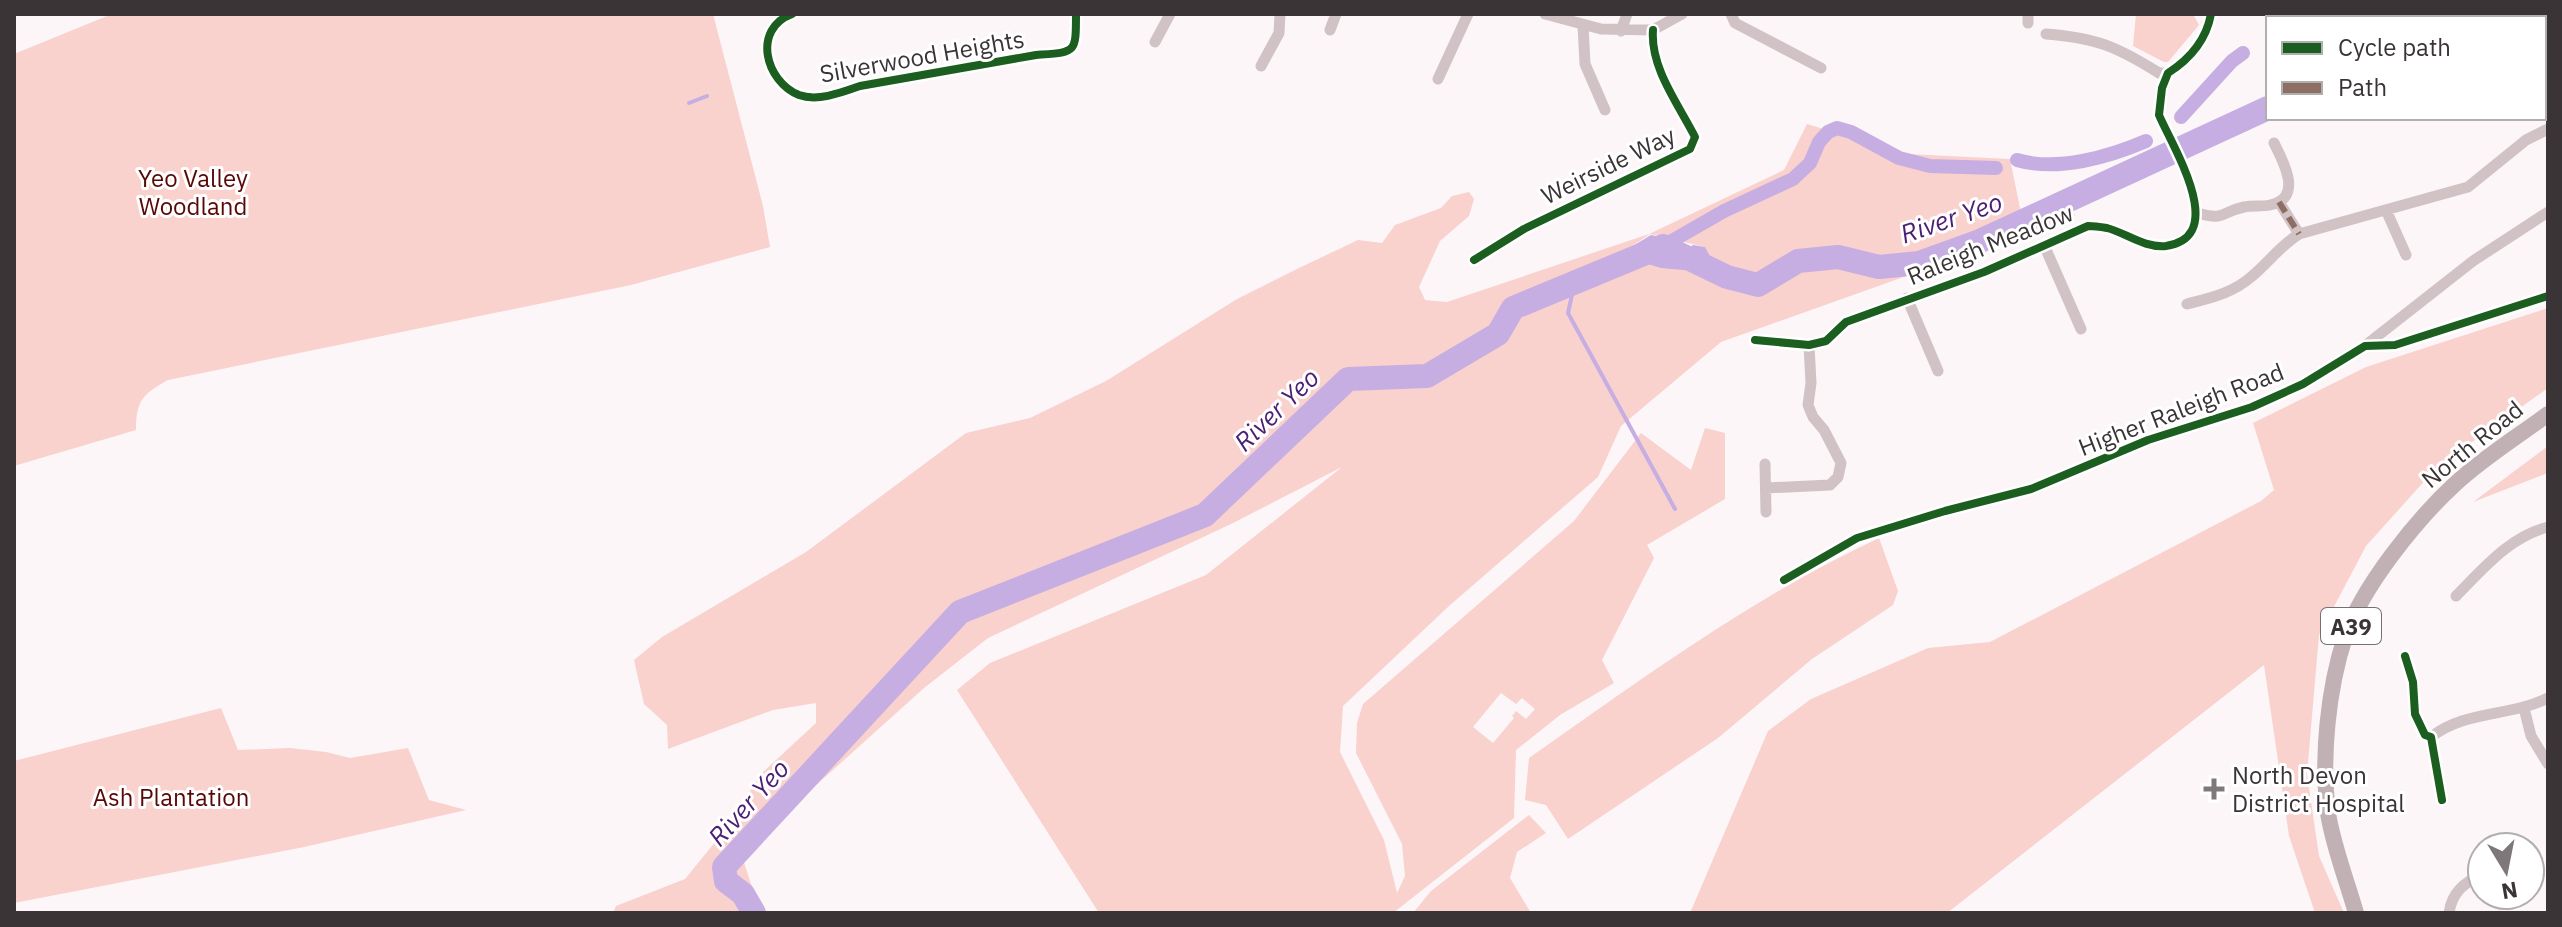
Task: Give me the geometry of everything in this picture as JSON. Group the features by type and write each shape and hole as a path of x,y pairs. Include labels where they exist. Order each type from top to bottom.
{"main road":[{"name":"North Road","path":"2356,913 2328,815 2325,762 2328,715 2345,636 2383,567 2426,513 2457,482 2548,414"}],"street":[{"name":"Silverwood Heights","path":"792,14 770,30 765,47 776,75 798,94 808,97 833,95 860,86 1036,55 1065,53 1074,46 1078,37 1076,14"},
{"path":"1155,42 1170,14"},
{"path":"1261,66 1279,33 1280,14"},
{"path":"1330,30 1336,14"},
{"path":"1438,79 1468,14"},
{"path":"1545,14 1583,25 1621,31 1653,30 1682,14"},
{"path":"1621,31 1627,14"},
{"path":"1731,14 1735,23 1821,68"},
{"path":"2046,34 2075,36 2108,44 2159,73 2168,73 2196,49 2209,26 2211,14"},
{"path":"1583,25 1585,64 1605,110"},
{"name":"Weirside Way","path":"1474,260 1524,229 1690,149 1695,137 1663,77 1652,41 1653,30"},
{"path":"2168,73 2162,88 2159,115 2193,191 2197,213 2215,218 2241,207 2270,205 2286,196 2289,185 2286,168 2274,143"},
{"path":"2187,304 2233,290 2252,277 2283,244 2299,234 2468,187 2526,140 2548,129"},
{"path":"2279,202 2299,234"},
{"path":"2386,210 2406,255"},
{"path":"2365,346 2473,261 2548,212"},
{"name":"Raleigh Meadow","path":"1809,345 1826,341 1846,322 1984,272 2088,226 2107,228 2147,244 2165,246 2184,239 2193,229 2197,213"},
{"path":"2044,245 2066,311 2081,329"},
{"name":"Higher Raleigh Road","path":"1784,580 1857,538 2031,489 2148,440 2252,407 2303,384 2365,346 2395,345 2548,296"},
{"path":"1907,298 1938,371"},
{"path":"1755,340 1809,345 1811,383 1808,405 1841,463 1838,477 1830,485 1766,488"},
{"path":"1914,352 1927,347"},
{"path":"1765,464 1766,512"},
{"path":"2456,596 2498,553 2534,531 2548,527"},
{"path":"2405,656 2413,682 2415,714 2425,735 2431,737"},
{"path":"2431,737 2446,726 2469,717 2524,708 2548,698"},
{"path":"2524,708 2531,736 2548,764"},
{"path":"2431,737 2442,800"},
{"path":"2449,913 2460,887 2466,883"}],"green space":[{"name":"Yeo Valley Woodland","path":"112,14 713,14 763,206 770,247 631,285 168,380 143,399 137,412 136,430 14,466 14,54"},
{"path":"2136,14 2193,14 2199,25 2168,62 2164,62 2133,46"},
{"path":"1807,124 1907,154 2010,159 2021,213 2067,197 2075,216 1721,342 1621,426 1598,477 1449,606 1343,706 1340,752 1384,840 1397,893 1405,876 1402,844 1356,753 1357,723 1363,704 1574,521 1641,433 1691,470 1705,428 1725,433 1725,499 1647,545 1654,558 1602,660 1614,683 1560,715 1516,750 1514,818 1393,913 1099,913 957,690 990,663 1206,575 1342,467 1231,524 988,638 924,688 784,814 743,859 760,913 613,913 616,906 685,879 729,825 761,774 816,723 816,703 773,710 668,749 667,725 644,704 634,660 662,637 806,552 966,433 1030,418 1106,381 1237,299 1358,240 1382,243 1395,225 1441,208 1452,196 1469,192 1474,199 1469,216 1440,241 1419,287 1425,300 1447,302 1649,234 1784,170","holes":["1650,234 1705,247 1704,272 1619,255","1501,693 1516,704 1522,698 1535,709 1526,719 1516,711 1512,716 1514,718 1493,743 1473,727"]},
{"path":"2548,308 2548,388 2437,467 2366,546 2319,635 2307,774 2319,856 2344,913 2315,913 2289,836 2264,665 1947,913 1690,913 1768,731 1811,699 1928,648 1990,642 2261,501 2274,490 2253,423 2366,367"},
{"path":"2548,446 2548,473 2473,502"},
{"path":"1879,538 1898,591 1893,605 1812,659 1718,738 1568,839 1546,805 1525,800 1529,758 1743,612"},
{"name":"Ash Plantation","path":"221,708 238,750 290,748 350,758 408,748 429,800 466,810 304,847 14,903 14,761"},
{"path":"1529,815 1546,833 1517,852 1510,878 1531,913 1413,913 1431,891"}],"shaded area":[{"path":"1651,235 1674,240 1683,252 1693,245 1705,247 1714,264 1705,272 1661,268 1618,255"}],"waterway":[{"name":"River Yeo","path":"2476,16 2481,14"},
{"path":"2181,117 2243,53"},
{"path":"689,103 707,96"},
{"name":"River Yeo","path":"754,913 743,894 726,881 724,867 960,612 1205,515 1348,379 1427,376 1498,334 1513,308 1663,246 1727,277 1758,285 1798,261 1838,257 1879,267 1919,263 1980,241 2266,109"},
{"path":"1663,246 1724,211 1793,179 1810,163 1819,142 1837,128 1851,132 1899,158 1930,166 1996,168"},
{"path":"2017,160 2049,164 2083,161 2146,141"},
{"path":"1575,281 1568,313 1675,509"}],"marked path":[{"path":"2279,202 2299,234"}],"cycle path":[{"path":"792,14 779,21 771,31 768,55 778,79 787,88 806,97 1066,51 1074,44 1076,14"},
{"path":"1755,340 1809,345 1826,341 1846,322 1984,272 2088,226 2107,228 2158,246 2185,239 2194,226 2195,209 2184,168 2159,115 2162,88 2168,73 2183,62 2201,41 2211,14"},
{"path":"1474,260 1524,229 1690,149 1695,137 1661,72 1653,44 1653,30"},
{"path":"1784,580 1857,538 2031,489 2148,440 2252,407 2303,384 2365,346 2395,345 2548,296"},
{"path":"2405,656 2413,682 2415,714 2425,735 2431,737 2442,800"}],"place":[{"name":"North Devon District Hospital","path":"2214,789"}]}
